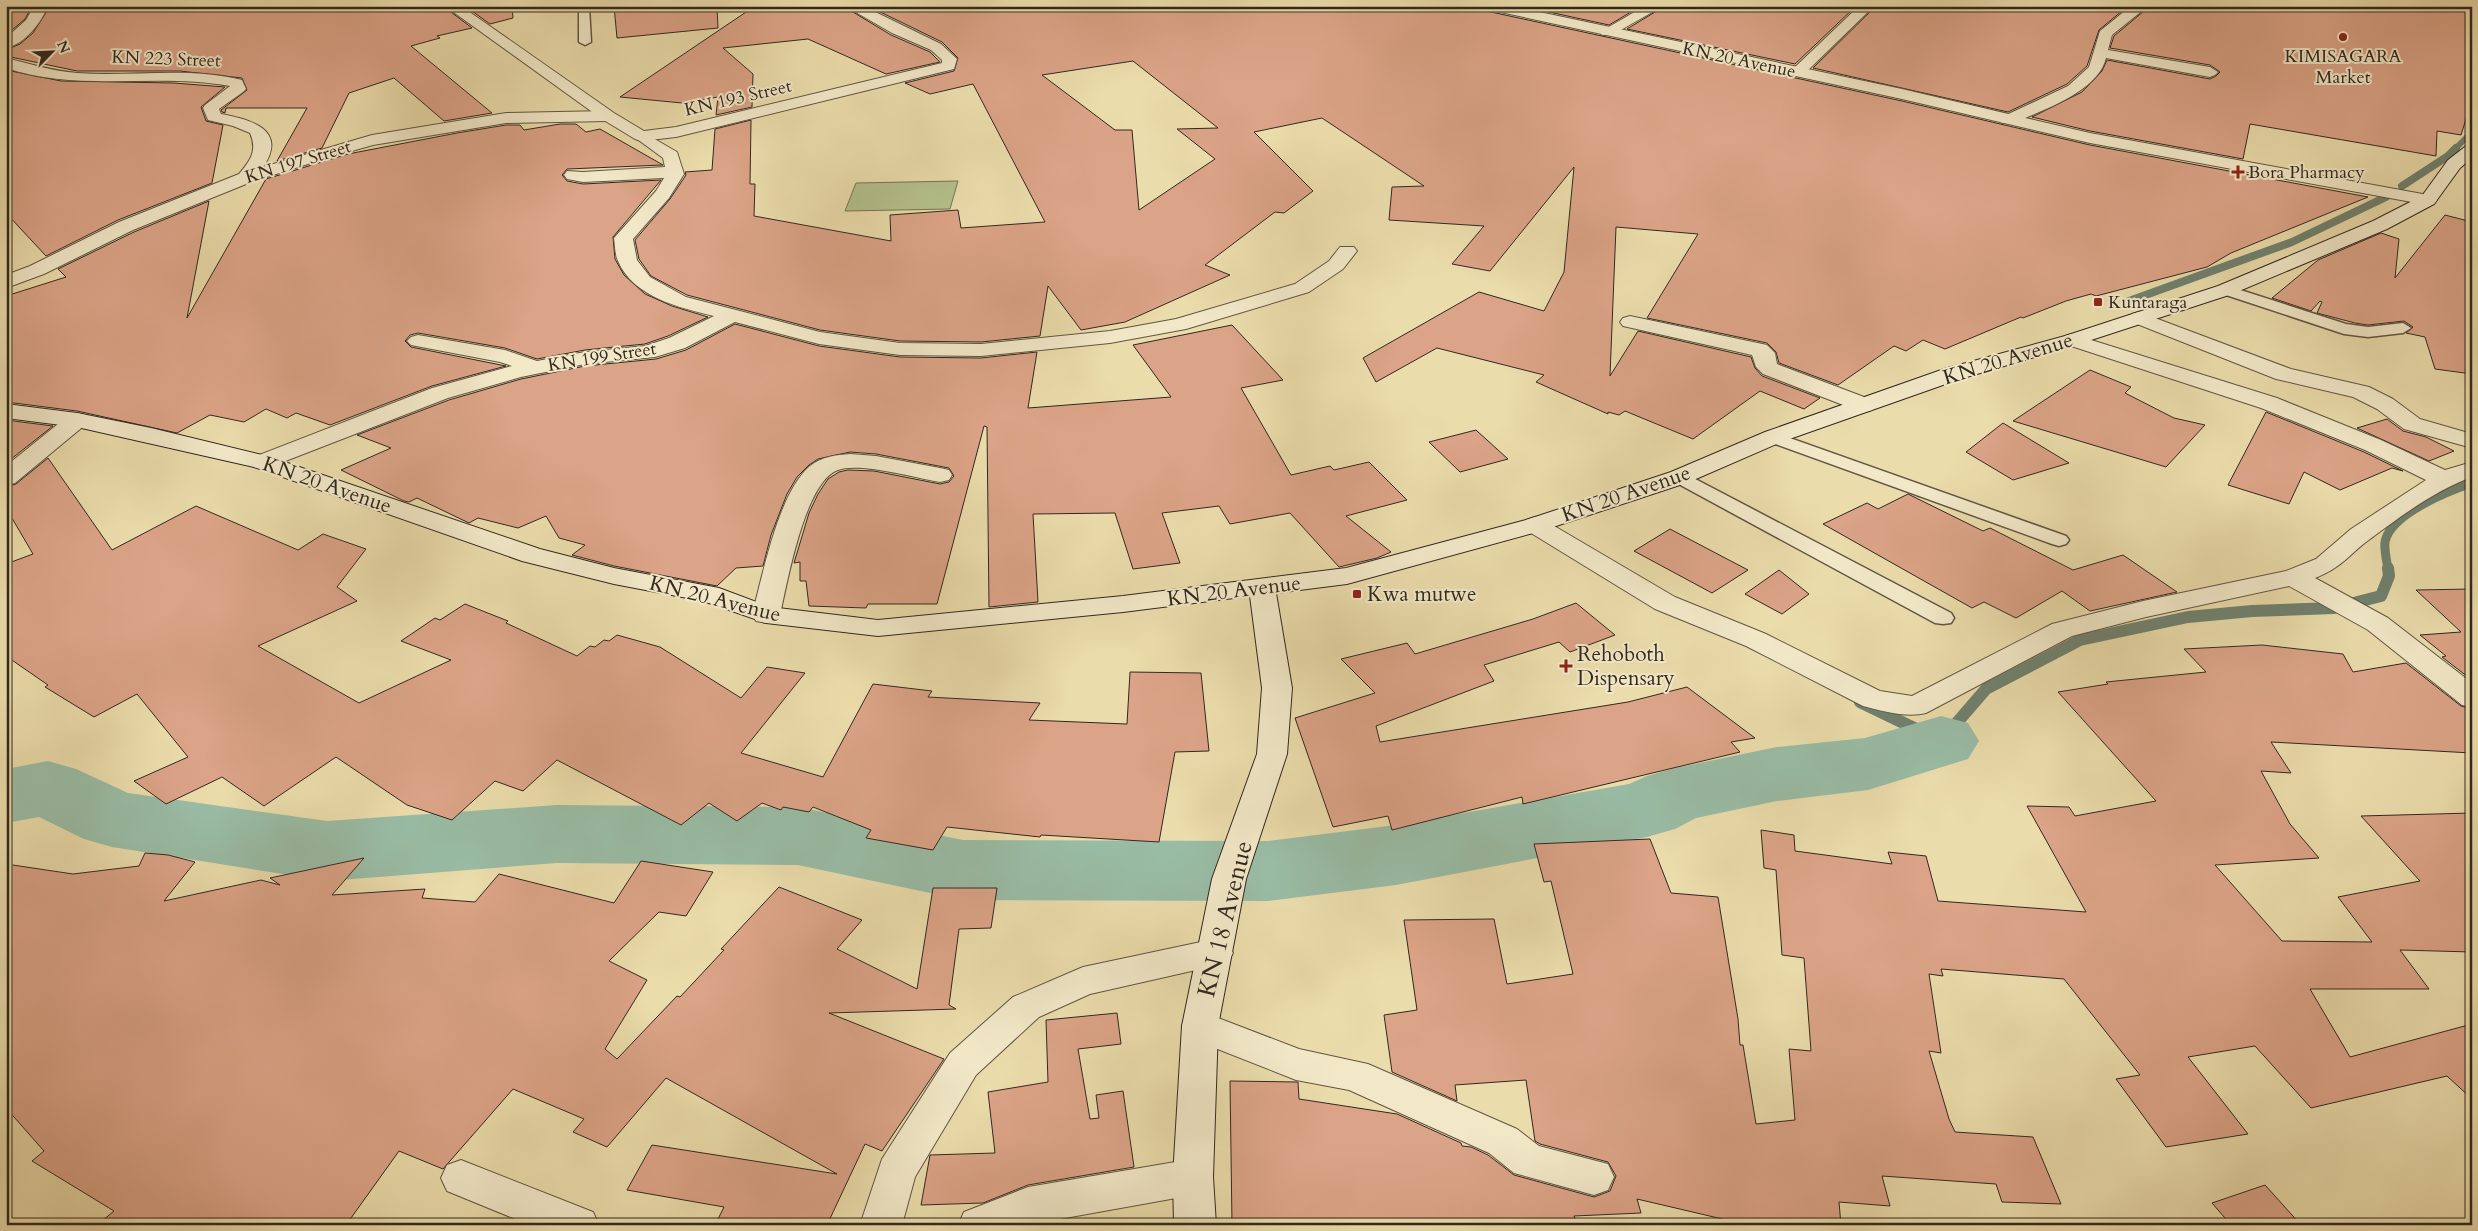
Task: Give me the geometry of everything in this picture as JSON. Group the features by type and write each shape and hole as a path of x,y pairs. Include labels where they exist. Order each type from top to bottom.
{"street":[{"path":"6,44 20,36 32,22 41,6"},
{"path":"452,6 608,116 671,156 674,172 663,194 623,238 627,261 643,281 678,301 731,316 819,338 900,349 981,350 1092,338 1179,325 1302,288 1336,265 1347,251"},
{"name":"KN 193 Street","path":"641,136 676,132 949,66 950,59 936,47 897,30 852,6"},
{"name":"KN 20 Avenue","path":"1491,6 1798,72 2008,120 2227,165 2428,200"},
{"path":"1607,32 1656,6"},
{"path":"1798,72 1867,6"},
{"path":"2008,120 2073,89 2096,69 2105,34 2124,17 2141,6"},
{"path":"2100,53 2210,72"},
{"name":"KN 223 Street","path":"6,62 44,75 172,76 223,79 237,83 238,89 211,108 214,117 238,122 257,130 264,143 261,159 245,178"},
{"name":"KN 197 Street","path":"6,282 37,270 126,226 245,178 372,140 506,118 608,116"},
{"name":"KN 20 Avenue","path":"6,412 77,420 151,435 262,462 531,555 614,576 709,594 766,615 878,628 1123,604 1347,576 1535,525 1680,477 1772,437 1952,374 2072,340 2225,290 2380,225 2428,200 2454,164 2472,150"},
{"path":"572,175 583,177 674,172"},
{"name":"KN 199 Street","path":"262,462 440,393 537,368 585,358 647,352 677,343 731,316"},
{"path":"2139,318 2284,374 2361,392 2385,404 2412,424 2472,441"},
{"path":"1630,322 1759,350 1764,353 1766,367 1864,405"},
{"path":"2072,340 2269,403 2373,445 2444,479"},
{"path":"418,341 505,356 537,368"},
{"path":"6,478 77,420"},
{"path":"766,615 785,538 804,489 816,472 836,462 860,463 940,475"},
{"path":"1535,525 1665,603 1756,640 1873,699 1916,706 2062,630 2143,609 2293,577 2324,565 2360,534 2444,479 2472,469"},
{"path":"2293,577 2378,624 2472,698"},
{"name":"KN 18 Avenue","path":"1195,1225 1193,1177 1200,1026 1230,879 1272,754 1277,688 1262,588"},
{"path":"881,1225 896,1172 963,1064 1026,1007 1083,981 1215,952"},
{"path":"1200,1026 1296,1064 1356,1075 1503,1141 1528,1161 1594,1177"},
{"path":"979,1225 1028,1205 1193,1177"},
{"path":"461,1178 578,1225"}],"lane":[{"path":"584,6 585,42"},
{"path":"2225,290 2344,329 2368,332 2403,328"},
{"path":"1772,437 2059,540"},
{"path":"1680,477 1943,618"}],"green space":[{"path":"958,181 950,209 845,211 856,183"}],"building":[{"path":"6,6 32,6 25,19 6,35"},
{"path":"50,6 62,6 60,9 110,6 443,6 472,28 437,36 440,38 411,46 492,113 444,121 394,78 349,93 322,148 277,161 307,108 226,108 225,113 222,112 221,110 247,90 242,78 180,71 77,71 6,56 6,50 20,44 33,33"},
{"path":"465,6 512,6 513,18 490,24"},
{"path":"614,6 717,6 718,28 617,38"},
{"path":"755,6 843,6 891,35 930,52 940,62 886,74 808,39 723,48 753,74 752,107 716,115 718,97 682,103 620,97"},
{"path":"868,6 1482,6 1491,12 1902,101 2090,145 2368,197 2231,253 2207,267 2096,296 2091,294 2066,301 2023,318 2021,317 1945,349 1923,340 1906,351 1894,346 1838,385 1779,363 1776,352 1767,343 1647,318 1698,234 1616,227 1610,376 1638,331 1751,357 1755,368 1762,376 1820,398 1804,409 1760,391 1693,439 1625,411 1619,415 1608,412 1608,414 1536,382 1544,375 1437,348 1376,382 1363,358 1479,292 1544,311 1564,272 1574,167 1490,271 1452,264 1484,226 1389,220 1392,187 1424,186 1322,118 1254,132 1313,191 1284,213 1275,212 1205,265 1230,275 1125,322 1081,330 1048,286 1040,336 981,342 900,341 820,330 687,295 651,276 639,259 635,240 670,199 686,175 685,172 712,170 715,129 751,120 750,184 755,184 754,216 891,241 890,215 958,210 961,228 1045,222 973,84 930,94 905,83 954,71 958,58 942,42","holes":["1133,61 1218,128 1177,129 1215,159 1139,210 1132,130 1115,130 1042,75"]},
{"path":"1521,6 1641,6 1609,25"},
{"path":"1665,6 1856,6 1795,64 1627,29"},
{"path":"1876,6 2128,6 2099,30 2087,66 2067,84 2008,112 1813,68"},
{"path":"2150,6 2472,6 2472,100 2461,135 2437,131 2436,156 2250,124 2243,159 2090,131 2032,117 2082,92 2102,71 2107,60 2210,79 2220,72 2210,65 2110,48 2114,36"},
{"path":"6,70 61,81 174,83 225,87 201,107 206,121 223,125 212,183 118,220 46,256 6,213"},
{"path":"560,124 576,124 586,132 600,129 663,165 567,169 562,175 567,181 583,184 661,180 613,237 615,259 624,275 645,294 672,306 708,317 668,336 645,344 585,350 537,359 505,348 418,333 410,335 405,341 411,347 506,366 432,386 330,425 296,413 287,418 266,409 244,422 210,415 177,433 77,411 6,402 6,296 66,277 58,269 134,232 209,201 187,318 266,179 348,154 457,133 506,125 520,125 524,130"},
{"path":"2445,215 2472,222 2472,374 2435,369 2425,337 2406,333 2413,327 2404,321 2368,325 2355,323 2317,313 2322,302 2320,301 2311,311 2272,298 2318,260 2381,233 2399,239 2395,278"},
{"path":"735,324 819,346 900,357 981,358 1037,352 1028,408 1171,397 1133,345 1232,325 1283,380 1241,388 1291,475 1330,466 1334,470 1369,462 1407,500 1346,516 1391,552 1377,558 1339,567 1290,513 1230,524 1219,506 1162,513 1180,563 1133,569 1115,513 1033,514 1038,602 989,607 987,427 984,426 937,604 868,604 866,608 809,606 806,581 800,581 800,562 794,563 809,513 818,494 828,479 839,472 848,470 874,471 940,484 949,482 954,476 949,468 876,454 850,452 818,459 797,477 787,494 771,535 763,566 736,568 717,586 614,566 572,555 585,545 559,538 546,516 518,528 478,518 469,523 417,498 409,502 404,501 341,470 391,448 357,435 449,400 521,379 585,366 656,359 686,350"},
{"path":"2090,370 2131,387 2125,393 2174,418 2205,425 2166,467 2013,421"},
{"path":"2266,412 2364,452 2403,471 2392,468 2340,490 2304,472 2289,504 2228,485"},
{"path":"2387,419 2403,431 2426,437 2454,451 2429,461 2357,428"},
{"path":"6,420 53,426 6,463"},
{"path":"2003,423 2069,463 2013,480 1966,452"},
{"path":"1476,430 1508,459 1460,472 1429,442"},
{"path":"48,458 112,550 196,506 298,550 323,534 366,549 337,587 357,601 258,646 359,703 451,660 401,641 435,618 440,620 465,604 508,621 506,623 577,656 590,646 595,647 604,640 609,641 617,635 660,647 741,698 767,667 805,673 741,753 823,777 873,684 932,691 928,697 1040,703 1029,720 1127,724 1130,672 1201,673 1209,751 1175,752 1159,842 1041,835 1040,837 947,827 933,850 866,838 871,830 813,807 809,812 783,807 781,810 762,803 737,821 709,803 681,825 557,760 523,791 495,781 452,820 407,805 336,757 264,806 222,777 166,804 134,781 188,757 137,694 94,717 45,687 48,685 6,656 6,564 33,554 6,508 6,487 16,484"},
{"path":"1908,494 1983,531 1990,528 2073,570 2123,555 2177,592 2090,611 2062,591 2016,618 1984,602 1972,608 1823,524 1867,503 1878,509"},
{"path":"1670,529 1748,570 1712,593 1634,551"},
{"path":"1779,570 1809,594 1782,614 1745,594"},
{"path":"2472,589 2472,680 2442,657 2446,656 2420,635 2461,632 2416,590"},
{"path":"1576,603 1615,635 1570,652 1559,642 1484,665 1494,681 1376,726 1380,742 1628,702 1687,687 1755,738 1731,742 1740,752 1523,804 1522,797 1392,830 1388,816 1333,827 1295,718 1375,693 1341,659 1407,643 1415,654 1533,619"},
{"path":"2262,645 2343,654 2353,672 2406,663 2461,706 2472,709 2472,753 2271,742 2291,773 2261,771 2290,824 2319,858 2215,865 2282,941 2372,942 2338,897 2420,881 2361,816 2472,813 2472,952 2400,950 2429,989 2310,989 2350,1057 2472,1024 2472,1099 2447,1076 2311,1108 2255,1046 2188,1057 2248,1134 2166,1147 2116,1079 2140,1075 2064,979 1941,969 1943,976 1929,974 1941,1053 1929,1051 1949,1119 1955,1132 2033,1137 2061,1204 2002,1202 1996,1184 1882,1176 1890,1206 1839,1202 1841,1225 1748,1225 1637,1199 1641,1213 1574,1216 1577,1225 1232,1225 1230,1081 1298,1082 1299,1099 1397,1114 1461,1143 1462,1146 1471,1147 1488,1155 1514,1175 1594,1197 1610,1191 1616,1176 1608,1162 1540,1144 1535,1141 1526,1080 1455,1085 1457,1101 1392,1072 1384,1015 1417,1010 1404,920 1494,919 1507,984 1573,974 1551,881 1544,882 1534,844 1650,839 1671,893 1718,897 1738,1019 1740,1045 1743,1045 1756,1124 1795,1120 1789,1049 1811,1051 1804,958 1782,955 1776,870 1764,868 1761,830 1794,835 1795,851 1892,864 1888,852 1926,856 1938,901 2086,912 2027,806 2069,807 2075,816 2156,801 2058,692 2108,684 2106,682 2206,672 2184,649"},
{"path":"145,853 168,855 195,862 164,901 261,880 280,885 270,878 364,858 332,895 425,889 422,898 475,902 499,874 614,903 641,861 713,872 686,916 659,912 609,961 647,980 605,1049 617,1059 677,996 680,997 724,950 721,949 779,887 862,920 837,949 917,989 933,888 997,888 991,928 959,929 949,1005 956,1009 829,1013 944,1059 882,1151 865,1144 827,1225 715,1225 724,1207 627,1190 652,1145 837,1174 666,1078 607,1147 573,1132 584,1119 513,1089 443,1169 399,1151 346,1225 97,1225 114,1211 32,1161 44,1151 6,1108 6,864 73,874 139,866"},
{"path":"1117,1013 1121,1044 1078,1049 1090,1119 1099,1118 1096,1095 1123,1091 1134,1167 1028,1185 983,1203 921,1205 930,1155 995,1153 988,1092 1048,1082 1046,1020"},
{"path":"2265,1185 2301,1225 2231,1225 2212,1203"}],"waterway":[{"path":"2402,186 2448,156 2472,132"},
{"path":"2129,301 2292,242 2386,197"},
{"path":"2388,569 2385,542 2389,532 2397,522 2421,505 2472,483"},
{"path":"1860,702 1941,741 1986,689 2080,640 2188,617 2252,611 2334,608 2381,596 2389,576 2388,568"},
{"path":"6,796 48,788 112,819 327,851 557,834 798,836 963,870 1267,871 1396,855 1647,809 1675,795 1777,774 1868,764 1941,741"},
{"path":"327,851 330,863"},
{"path":"329,862 332,873"}],"place":[{"name":"KIMISAGARA Market","path":"2343,37"},
{"name":"Bora Pharmacy","path":"2238,172"},
{"name":"Kuntaraga","path":"2098,302"},
{"name":"Kwa mutwe","path":"1357,594"},
{"name":"Rehoboth Dispensary","path":"1566,666"}]}
